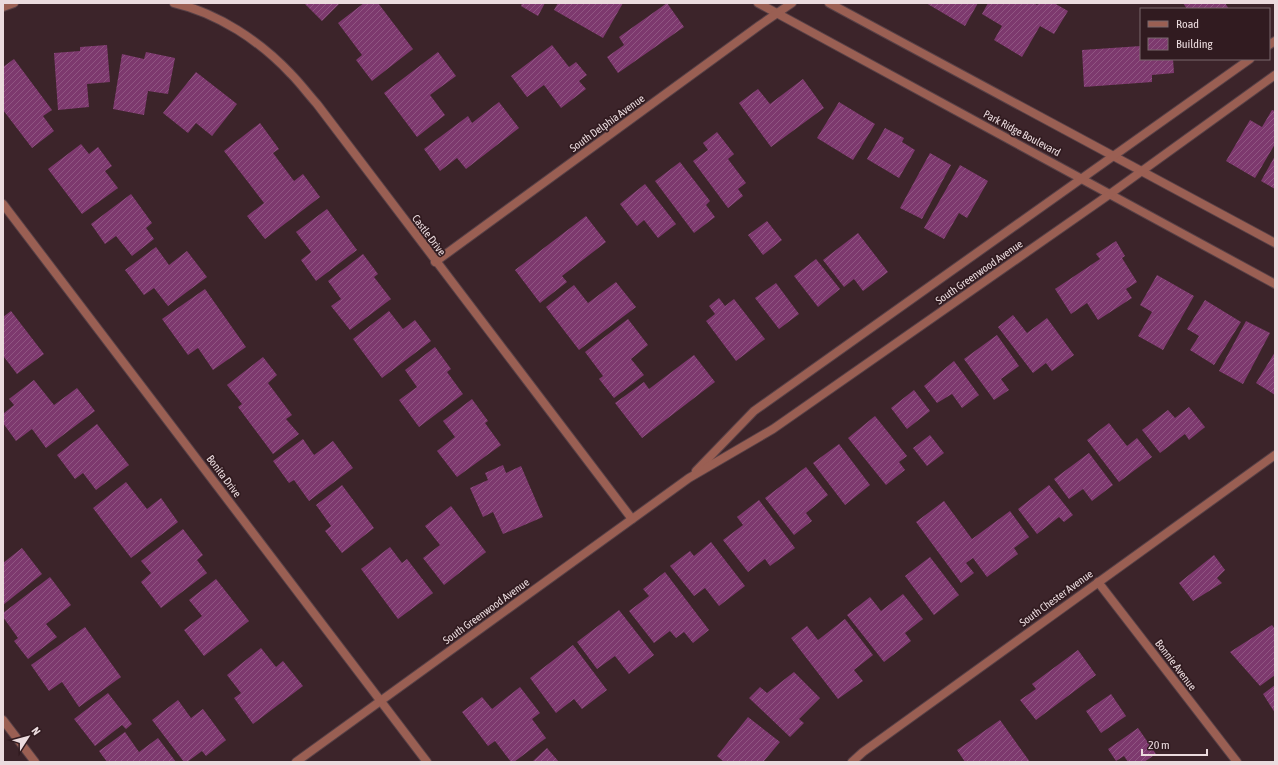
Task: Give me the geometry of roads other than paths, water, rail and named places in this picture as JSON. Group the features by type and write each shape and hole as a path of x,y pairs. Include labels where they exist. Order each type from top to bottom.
{"street":[{"path":"3,7 14,3"},
{"name":"Castle Drive","path":"174,3 184,5 209,15 238,30 267,51 291,74 317,104 435,262 632,519"},
{"name":"Park Ridge Boulevard","path":"758,3 1275,284"},
{"name":"South Delphia Avenue","path":"435,262 792,3"},
{"name":"Park Ridge Boulevard","path":"829,3 1275,243"},
{"name":"South Greenwood Avenue","path":"689,478 754,411 1249,60"},
{"name":"South Greenwood Avenue","path":"296,762 689,478 773,429 1142,172 1275,75"},
{"name":"Bonita Drive","path":"3,204 427,762"},
{"name":"South Chester Avenue","path":"852,762 863,752 1275,454"},
{"name":"Bonnie Avenue","path":"1098,582 1236,762"},
{"path":"3,720 35,762"}]}
